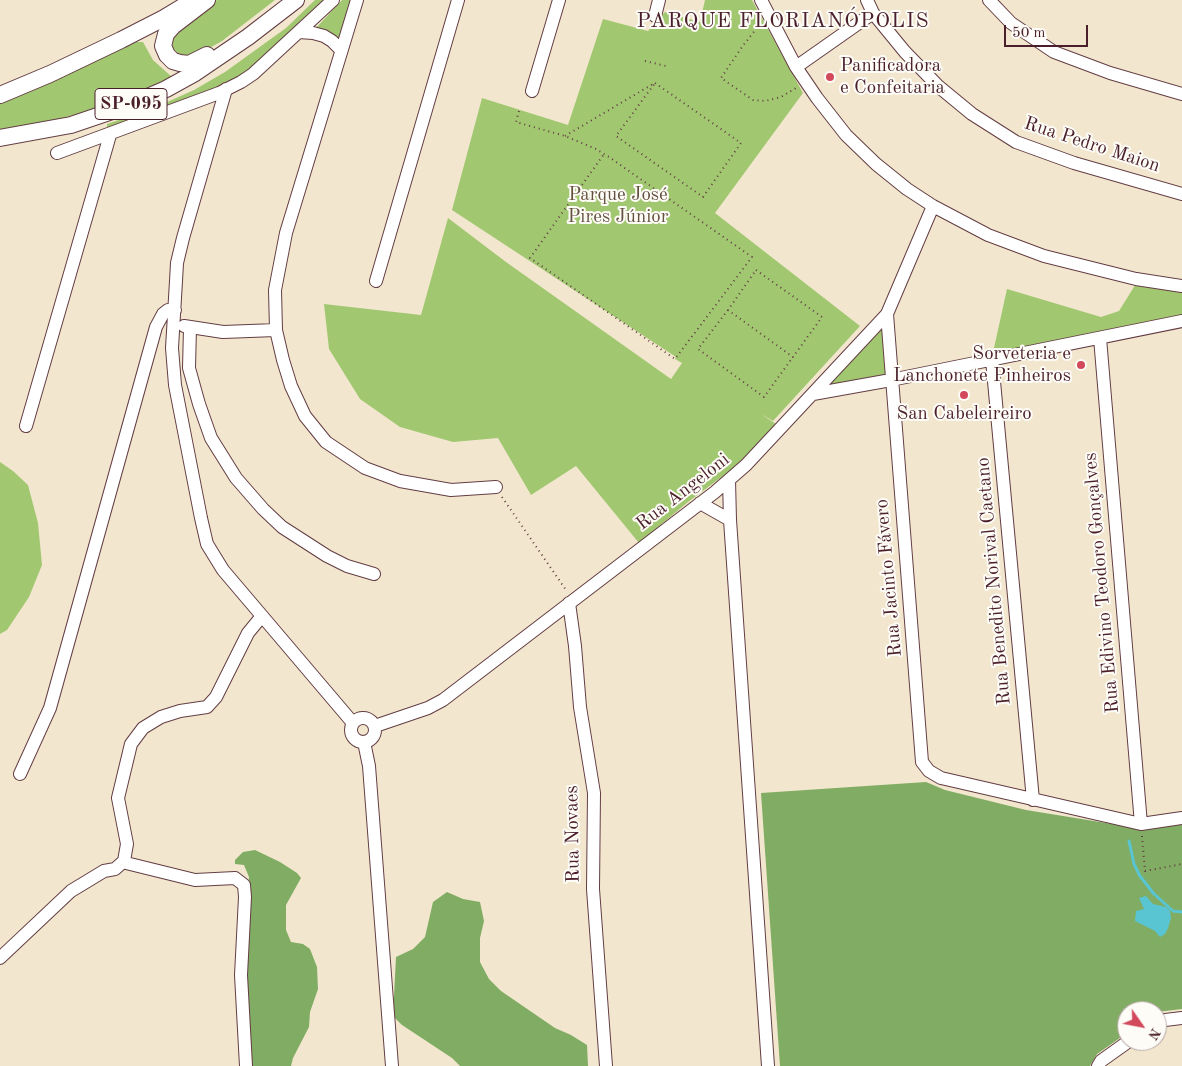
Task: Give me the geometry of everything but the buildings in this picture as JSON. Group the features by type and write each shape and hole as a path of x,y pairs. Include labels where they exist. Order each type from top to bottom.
{"main road":[{"path":"0,95 50,74 121,40 194,0"},
{"path":"207,0 173,26 166,34 163,46 167,55 173,61 189,64 248,37"},
{"name":"SP-095","path":"0,138 71,125 127,106 195,73 248,37 296,0"}],"street":[{"path":"57,154 241,82 253,74 333,0"},
{"path":"357,0 286,233 275,290 276,330 291,386 305,416 326,442 365,468 400,481 451,490 496,487"},
{"path":"376,281 458,0"},
{"path":"532,91 558,0"},
{"path":"655,16 659,0"},
{"path":"761,0 796,67 846,135 876,164 907,189 933,206 988,235 1044,256 1136,279 1182,286"},
{"name":"Rua Pedro Maion","path":"867,0 873,13 905,52 938,86 972,114 1016,142 1074,163 1182,194"},
{"path":"989,0 1011,23 1054,52 1110,73 1182,94"},
{"path":"796,67 873,13"},
{"path":"298,32 324,36 341,50"},
{"path":"226,89 177,263 172,348 175,385 207,544 223,570 353,723 352,733 359,741 364,742 372,738 375,726 370,719 360,718 353,723"},
{"path":"26,426 110,134"},
{"name":"Rua Angeloni","path":"375,726 428,708 443,700 700,504 746,465 887,314 933,206"},
{"path":"20,774 50,708 156,327 163,314 168,310 175,310"},
{"name":"Rua Jacinto Fávero","path":"887,314 922,762 929,771 941,778 1033,800"},
{"path":"813,394 1182,321"},
{"path":"174,325 223,332 276,330"},
{"path":"190,328 189,368 199,404 211,438 236,478 263,509 282,527 327,556 347,566 374,574"},
{"name":"Rua Edivino Teodoro Gonçalves","path":"1100,338 1141,824"},
{"name":"Rua Benedito Norival Caetano","path":"992,360 1033,800"},
{"path":"729,480 730,520 768,1066"},
{"path":"700,504 730,520"},
{"name":"Rua Novaes","path":"571,602 580,707 594,793 593,889 606,1066"},
{"path":"0,958 71,891 104,871 115,869 124,861 127,844 118,798 131,744 143,728 160,717 180,710 207,707 216,697 248,633 262,616"},
{"path":"364,742 369,766 392,1066"},
{"path":"1033,800 1141,824 1182,818"},
{"path":"124,861 195,880 235,878 244,885 241,974 246,1066"},
{"path":"1167,1020 1182,1018"},
{"path":"1098,1066 1101,1061 1117,1050"}],"path":[{"path":"768,15 742,47 722,78 753,100 765,101 781,97 806,82"},
{"path":"644,61 666,66"},
{"path":"655,83 741,143 703,197 616,136 655,83"},
{"path":"565,136 655,83"},
{"path":"519,111 516,122 565,136 604,154 752,257 675,359 530,258 604,154"},
{"path":"756,270 822,317 764,397 698,349 728,310 756,270"},
{"path":"728,310 793,357"},
{"path":"496,487 571,602"},
{"path":"1141,824 1145,871 1182,864"}],"green space":[{"path":"217,0 275,0 222,41 192,56 179,55 173,48 172,41 174,35 185,23"},
{"path":"315,0 329,0 252,70 224,87 107,128 107,124 154,108 194,90 225,72 286,28"},
{"path":"342,0 354,0 339,44 316,28"},
{"name":"Parque José Pires Júnior","path":"705,0 752,0 803,93 715,213 860,326 773,421 761,414 776,424 743,461 688,502 639,543 576,466 531,495 498,438 453,442 400,427 360,399 329,349 324,304 421,315 448,218 506,262 671,379 682,363 675,359 676,357 452,210 482,98 568,125 603,19 648,31 665,12 700,22"},
{"path":"136,42 143,42 153,60 172,77 106,106 48,122 0,130 0,103"},
{"path":"1137,282 1182,288 1182,318 992,357 1007,289 1101,317 1119,311"},
{"path":"885,321 888,378 821,389"},
{"path":"0,462 28,485 38,523 42,565 29,597 7,630 0,634"},
{"path":"926,782 945,790 1026,810 1137,828 1182,821 1182,1009 1167,1011 1167,1001 1117,1001 1117,1040 1097,1054 1090,1066 780,1066 761,793"},
{"path":"255,850 280,862 297,873 301,878 286,905 286,930 291,942 303,944 310,949 317,967 318,989 310,1012 309,1027 293,1058 291,1066 250,1066 246,980 246,908 249,877 244,865 235,864 235,860 243,852"},
{"path":"447,892 463,899 480,902 484,921 480,938 480,962 489,979 501,991 555,1028 587,1045 588,1066 460,1066 452,1058 402,1025 390,1013 394,996 396,957 413,949 425,937 433,902"}],"water":[{"path":"1146,896 1153,904 1166,907 1170,911 1171,918 1168,928 1165,934 1160,937 1155,931 1135,921 1136,911 1144,909 1139,898"}],"waterway":[{"path":"1129,841 1134,864 1140,876 1154,894 1173,911 1182,912"}],"place":[{"name":"Panificadora e Confeitaria","path":"830,77"},
{"name":"Sorveteria e Lanchonete Pinheiros","path":"1081,365"},
{"name":"San Cabeleireiro","path":"964,395"}],"district":[{"name":"PARQUE FLORIANÓPOLIS","path":"783,21"}]}
